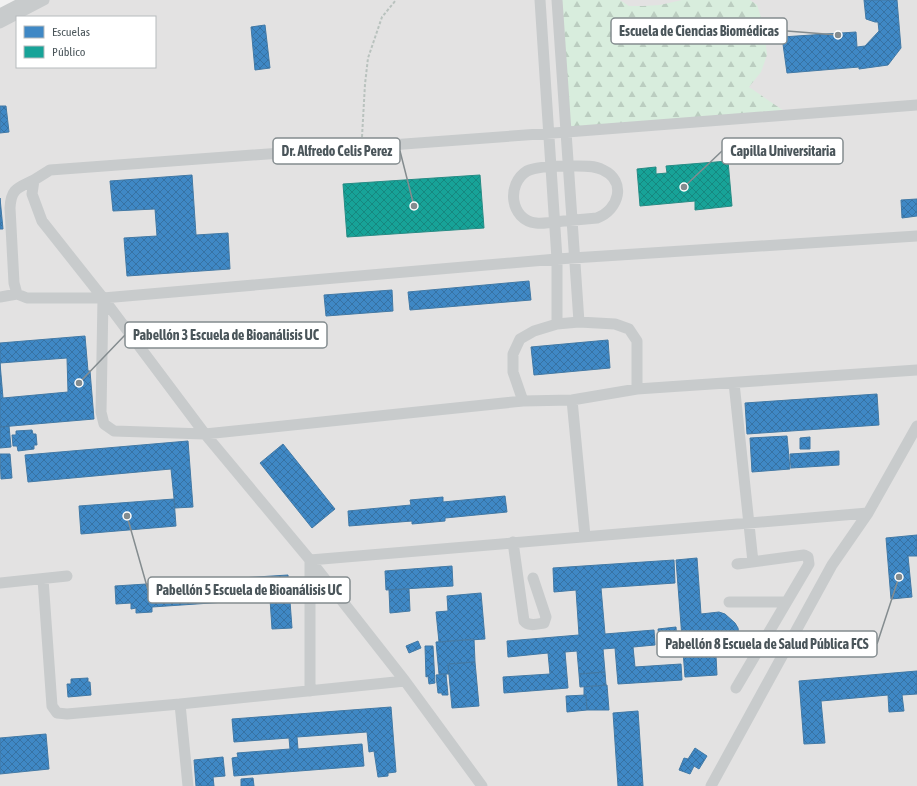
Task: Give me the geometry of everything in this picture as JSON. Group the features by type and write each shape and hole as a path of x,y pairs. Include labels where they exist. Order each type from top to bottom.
{"street":[{"path":"0,14 27,0"},
{"path":"0,23 44,0"},
{"path":"540,0 550,133 557,259 557,324"},
{"path":"557,0 579,322"},
{"path":"16,294 14,283 10,208 11,196 18,188 50,170 917,105"},
{"path":"569,166 604,170 614,179 618,192 615,204 608,213 597,218 536,223 525,219 517,210 513,199 514,187 521,176 532,169 552,167 569,166"},
{"path":"34,180 32,194 42,221 103,298 205,434 310,560 405,681 482,786"},
{"path":"0,297 16,294 27,298 103,298 557,259 917,236"},
{"path":"103,298 101,412 104,424 114,431 205,434 523,401 572,400 637,388 734,383 917,370"},
{"path":"523,401 513,372 513,354 520,339 534,331 557,324 579,322 615,324 629,329 637,341 637,388"},
{"path":"734,383 753,562"},
{"path":"572,400 585,536"},
{"path":"711,786 832,565 868,513 917,426"},
{"path":"310,560 868,513"},
{"path":"513,542 524,621 529,625 544,623 546,617 533,578"},
{"path":"736,688 809,564 808,557 804,555 737,564"},
{"path":"310,560 310,691"},
{"path":"0,583 67,576"},
{"path":"43,579 52,706 57,714 180,704 405,681"},
{"path":"729,602 786,602"},
{"path":"180,704 188,786"}],"path":[{"path":"361,147 368,58 382,17 396,0"}],"shaded area":[{"path":"44,0 917,0 917,786 0,786 0,23"}],"green space":[{"path":"557,0 620,0 629,6 643,6 660,5 682,0 750,0 757,5 764,26 767,55 761,72 749,87 784,111 567,132"}],"building: Escuelas":[{"path":"864,0 897,0 901,48 888,65 859,69 859,67 787,73 782,37 856,32 857,47 865,46 879,31 878,22 866,19"},
{"path":"265,25 270,68 255,70 251,27"},
{"path":"0,106 6,106 9,132 0,133"},
{"path":"192,175 196,235 228,233 230,269 127,276 124,238 157,236 155,209 113,211 110,181"},
{"path":"0,198 3,229 0,229"},
{"path":"917,199 917,216 902,218 901,200"},
{"path":"529,281 531,300 410,310 408,292"},
{"path":"392,290 393,311 326,316 324,295"},
{"path":"85,336 94,419 0,427 0,363 0,343","holes":["67,358 68,392 3,398 0,363"]},
{"path":"608,340 610,368 534,375 531,347"},
{"path":"877,394 879,425 747,434 745,403"},
{"path":"9,426 11,447 0,448 0,427"},
{"path":"32,430 33,434 36,434 37,445 34,445 34,449 18,451 17,446 13,446 12,435 16,435 16,431"},
{"path":"787,436 790,469 752,472 750,438"},
{"path":"810,437 810,449 800,449 800,438"},
{"path":"188,441 193,507 175,508 171,469 28,482 25,455"},
{"path":"283,444 335,509 312,528 260,463"},
{"path":"839,451 839,465 791,468 790,454"},
{"path":"0,454 10,454 12,478 1,479"},
{"path":"505,496 507,512 445,518 445,521 412,524 412,521 349,526 348,511 411,505 410,500 443,497 443,502"},
{"path":"174,499 176,526 81,534 79,506"},
{"path":"917,535 917,556 908,556 912,597 891,599 886,538"},
{"path":"697,558 701,614 719,612 725,614 735,623 738,628 739,635 732,650 721,656 716,656 717,675 685,677 676,560"},
{"path":"674,560 675,583 601,588 605,634 654,630 655,645 633,647 635,667 681,664 682,680 618,684 615,648 603,649 605,672 579,674 577,651 565,652 568,688 504,693 503,677 550,674 548,653 508,657 507,641 579,635 576,590 554,592 553,568"},
{"path":"452,566 453,586 386,590 385,571"},
{"path":"288,575 292,628 272,629 270,599 152,607 152,612 136,613 136,608 131,609 131,603 116,604 115,586"},
{"path":"409,589 410,611 390,613 389,590"},
{"path":"481,593 485,639 439,642 436,612 448,611 447,596"},
{"path":"676,627 677,643 660,645 658,629"},
{"path":"474,639 475,662 448,664 449,674 439,674 436,642"},
{"path":"418,641 421,648 409,653 406,646"},
{"path":"425,646 433,646 435,683 429,684 428,676 426,677"},
{"path":"475,662 479,706 452,708 448,664"},
{"path":"917,671 917,694 902,695 904,711 889,712 888,695 821,701 825,743 804,744 799,681"},
{"path":"605,672 606,685 580,687 579,674"},
{"path":"446,674 448,695 442,695 442,693 438,693 436,675"},
{"path":"88,678 88,682 90,682 91,695 68,697 67,684 71,684 71,679"},
{"path":"607,685 609,710 587,710 584,687"},
{"path":"586,695 587,710 567,712 566,696"},
{"path":"391,707 396,772 388,773 388,776 378,777 374,751 369,752 367,732 297,737 298,749 362,744 364,766 234,776 232,758 238,757 237,753 290,749 289,738 234,742 232,719"},
{"path":"638,711 643,786 618,786 613,713"},
{"path":"46,734 49,769 0,774 0,738"},
{"path":"695,748 707,756 699,769 694,766 690,774 679,770 684,758 688,759"},
{"path":"223,757 225,776 213,777 214,786 196,786 194,760"},
{"path":"253,778 254,786 241,786 241,779"}],"building: Público":[{"path":"728,161 732,206 695,210 695,201 640,206 637,169 656,167 656,174 667,173 666,166"},
{"path":"480,175 484,228 347,237 343,184"}],"place":[{"name":"Escuela de Ciencias Biomédicas","path":"838,35"},
{"name":"Capilla Universitaria","path":"684,187"},
{"name":"Dr. Alfredo Celis Perez","path":"414,206"},
{"name":"Pabellón 3 Escuela de Bioanálisis UC","path":"79,383"},
{"name":"Pabellón 5 Escuela de Bioanálisis UC","path":"127,516"},
{"name":"Pabellón 8 Escuela de Salud Pública FCS","path":"899,577"}]}
